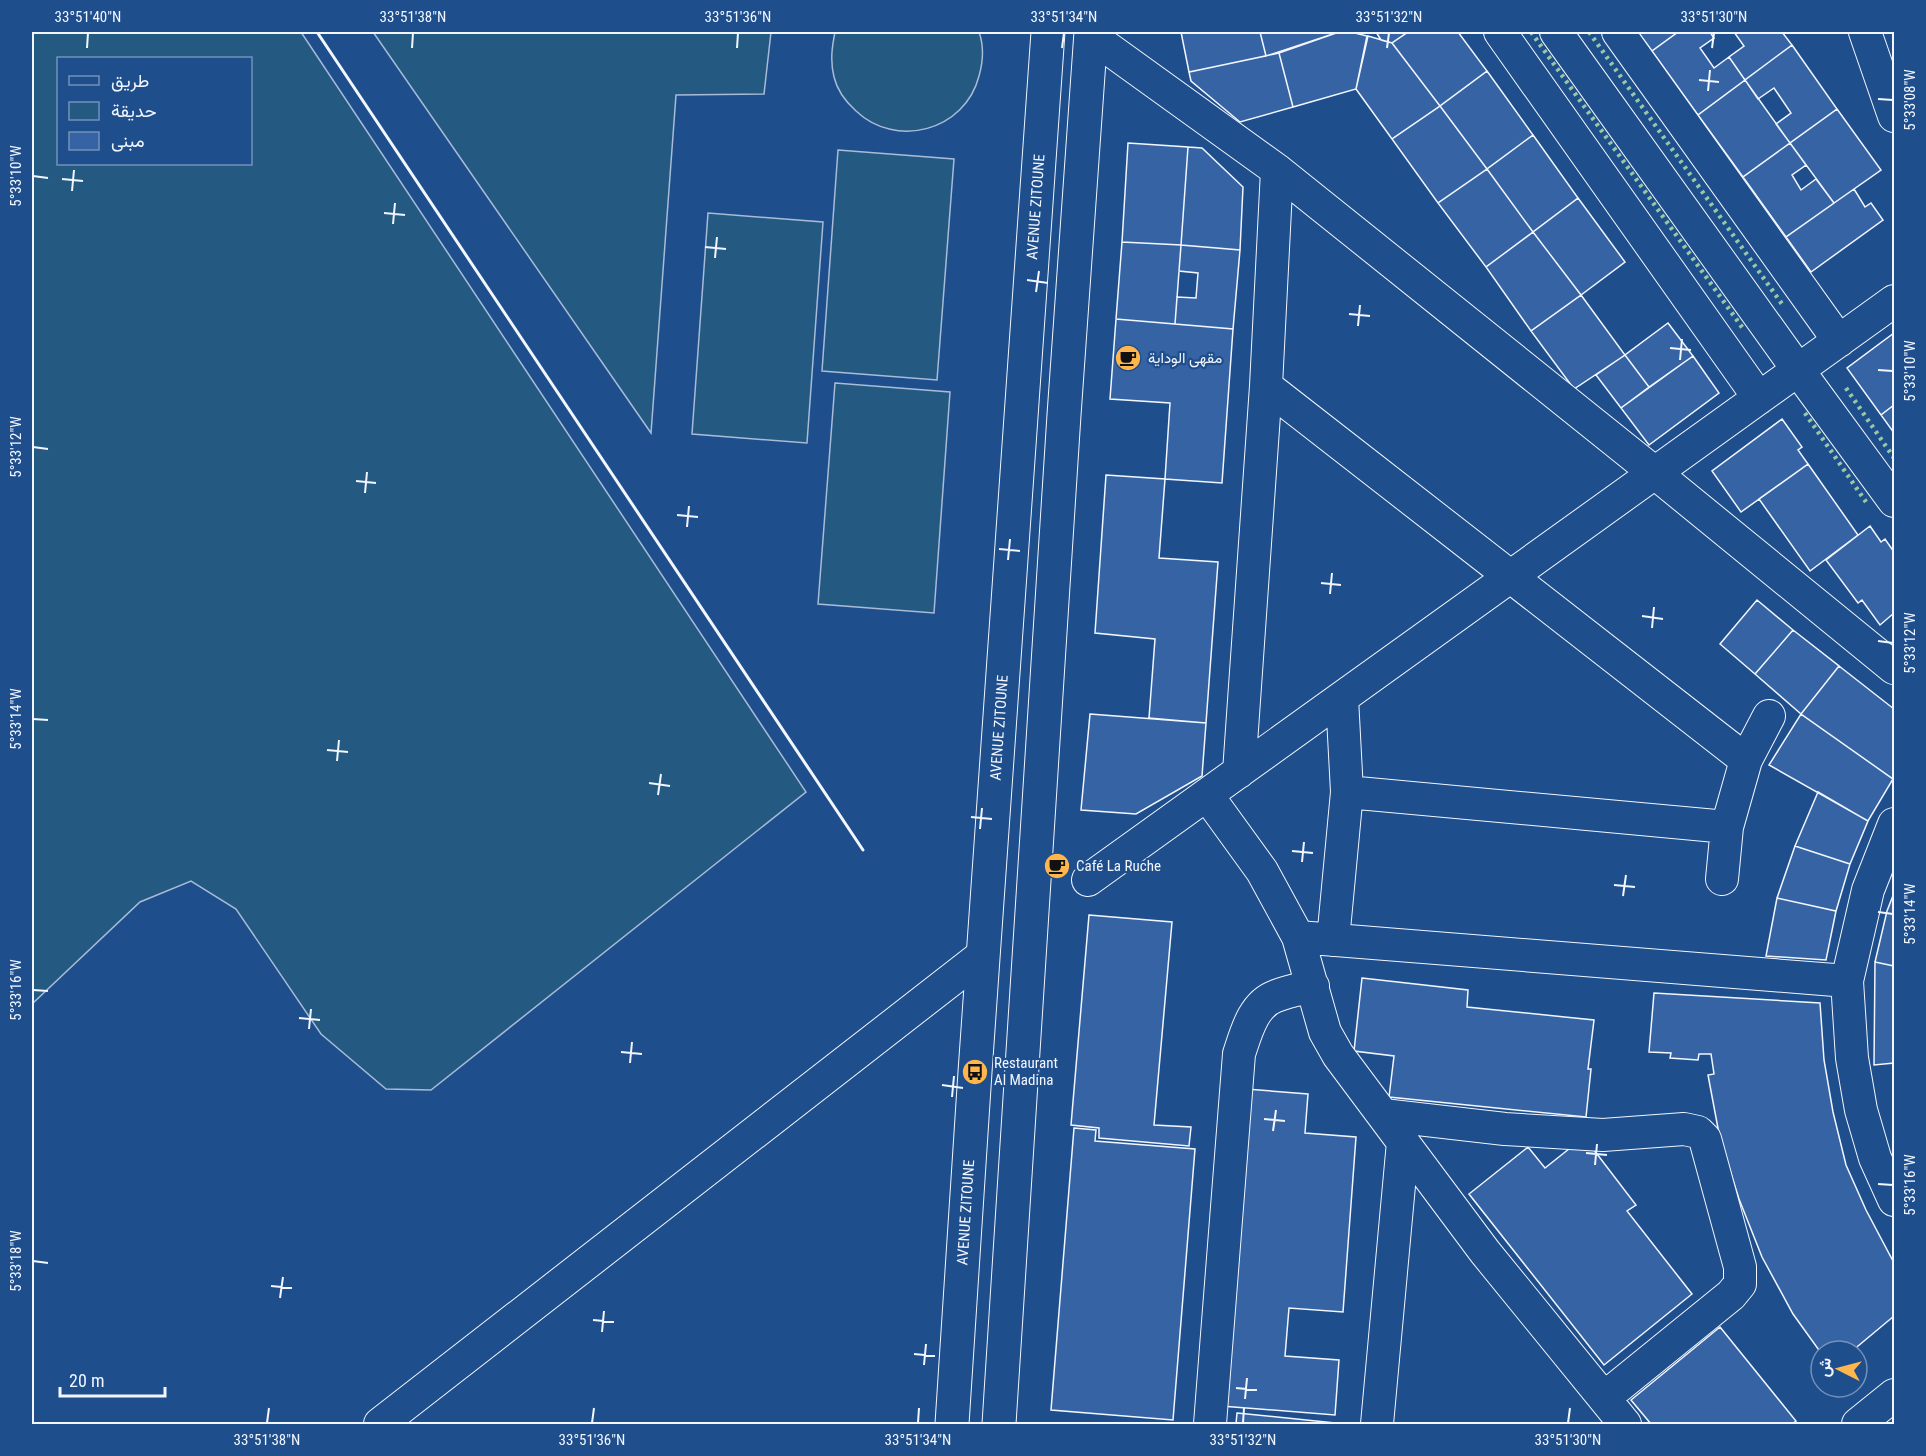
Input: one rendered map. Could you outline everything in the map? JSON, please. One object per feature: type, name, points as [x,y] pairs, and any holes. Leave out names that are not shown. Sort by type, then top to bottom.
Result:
[{"type":"main road","name":"AVENUE ZITOUNE","points":[[952,1425],[1048,32]]},
{"type":"main road","points":[[999,1425],[1063,427],[1091,34]]},
{"type":"street","points":[[1500,32],[1759,398]]},
{"type":"street","points":[[1556,32],[1894,501]]},
{"type":"street","points":[[1618,32],[1839,340]]},
{"type":"street","points":[[1865,32],[1894,116]]},
{"type":"street","points":[[1091,34],[1277,170],[1655,472],[1894,668]]},
{"type":"street","points":[[1239,772],[1266,386],[1277,170]]},
{"type":"street","points":[[1088,880],[1894,301]]},
{"type":"street","points":[[1266,386],[1746,760]]},
{"type":"street","points":[[1333,940],[1347,792],[1342,698]]},
{"type":"street","points":[[1722,879],[1727,827],[1746,760],[1769,717]]},
{"type":"street","points":[[1347,792],[1727,827]]},
{"type":"street","points":[[1208,795],[1262,871],[1298,937],[1325,1032],[1338,1055],[1485,1252],[1625,1425]]},
{"type":"street","points":[[1894,824],[1868,890],[1847,981],[1852,1058],[1861,1110],[1875,1158],[1894,1200]]},
{"type":"street","points":[[1298,937],[1847,981]]},
{"type":"street","points":[[380,1425],[983,955]]},
{"type":"street","points":[[1210,1425],[1239,1054],[1248,1026],[1260,1006],[1274,996],[1313,987]]},
{"type":"street","points":[[1383,1115],[1505,1129],[1603,1135],[1684,1130],[1698,1132],[1705,1139],[1740,1267],[1740,1284],[1731,1295],[1604,1398]]},
{"type":"street","points":[[1377,1425],[1403,1142]]},
{"type":"street","points":[[1858,1425],[1894,1395]]},
{"type":"green space","points":[[32,32],[301,32],[806,792],[431,1090],[386,1089],[321,1034],[236,909],[191,881],[140,902],[32,1004]]},
{"type":"green space","points":[[373,32],[771,32],[764,94],[676,95],[651,433]]},
{"type":"green space","points":[[835,32],[979,32],[982,54],[979,76],[971,95],[960,110],[944,121],[927,128],[909,131],[890,129],[872,123],[845,100],[835,82],[832,65]]},
{"type":"green space","points":[[838,150],[954,159],[937,380],[822,371]]},
{"type":"green space","points":[[708,213],[823,222],[807,443],[692,434]]},
{"type":"green space","points":[[835,383],[950,392],[934,613],[818,604]]},
{"type":"building","points":[[1181,32],[1260,32],[1266,56],[1189,72]]},
{"type":"building","points":[[1260,32],[1339,32],[1266,56]]},
{"type":"building","points":[[1339,32],[1367,36],[1356,89],[1293,107],[1279,53]]},
{"type":"building","points":[[1376,32],[1408,32],[1392,43],[1381,40]]},
{"type":"building","points":[[1408,32],[1458,32],[1487,71],[1440,106],[1392,43]]},
{"type":"building","points":[[1638,32],[1678,32],[1652,51]]},
{"type":"building","points":[[1678,32],[1710,32],[1714,38],[1700,48],[1714,68],[1729,57],[1745,80],[1698,115],[1652,51]]},
{"type":"building","points":[[1734,32],[1782,32],[1792,45],[1745,80],[1729,57],[1744,46]]},
{"type":"building","points":[[1368,36],[1392,43],[1440,106],[1392,139],[1356,89]]},
{"type":"building","points":[[1792,45],[1837,109],[1790,143],[1776,124],[1791,113],[1774,88],[1758,99],[1745,80]]},
{"type":"building","points":[[1279,53],[1293,107],[1240,122],[1191,81],[1189,72]]},
{"type":"building","points":[[1487,71],[1533,135],[1487,169],[1440,106]]},
{"type":"building","points":[[1745,80],[1790,143],[1743,177],[1698,115]]},
{"type":"building","points":[[1440,106],[1487,169],[1438,203],[1392,139]]},
{"type":"building","points":[[1837,109],[1881,170],[1834,203],[1790,143]]},
{"type":"building","points":[[1533,135],[1578,198],[1533,232],[1487,169]]},
{"type":"building","points":[[1128,143],[1188,147],[1181,245],[1122,242]]},
{"type":"building","points":[[1790,143],[1806,165],[1792,175],[1801,190],[1816,179],[1834,203],[1786,237],[1743,177]]},
{"type":"building","points":[[1188,147],[1202,148],[1243,187],[1240,250],[1181,245]]},
{"type":"building","points":[[1487,169],[1533,232],[1486,267],[1438,203]]},
{"type":"building","points":[[1854,189],[1865,207],[1871,203],[1883,220],[1811,272],[1786,237]]},
{"type":"building","points":[[1578,198],[1625,262],[1581,295],[1533,232]]},
{"type":"building","points":[[1533,232],[1581,295],[1531,331],[1486,267]]},
{"type":"building","points":[[1122,242],[1181,245],[1175,324],[1116,319]]},
{"type":"building","points":[[1181,245],[1240,250],[1233,329],[1175,324],[1177,297],[1196,298],[1198,273],[1179,271]]},
{"type":"building","points":[[1581,295],[1625,355],[1574,389],[1531,331]]},
{"type":"building","points":[[1116,319],[1233,329],[1222,483],[1165,479],[1170,403],[1110,399]]},
{"type":"building","points":[[1668,323],[1693,356],[1649,387],[1625,355]]},
{"type":"building","points":[[1894,333],[1894,405],[1881,415],[1847,368]]},
{"type":"building","points":[[1625,355],[1649,387],[1621,408],[1596,375]]},
{"type":"building","points":[[1693,356],[1719,393],[1649,445],[1621,408]]},
{"type":"building","points":[[1894,405],[1894,433],[1881,415]]},
{"type":"building","points":[[1782,419],[1802,447],[1798,450],[1808,464],[1741,512],[1712,471]]},
{"type":"building","points":[[1808,464],[1858,535],[1810,571],[1759,499]]},
{"type":"building","points":[[1106,475],[1165,479],[1159,558],[1218,562],[1206,723],[1149,718],[1155,639],[1095,633]]},
{"type":"building","points":[[1870,526],[1881,542],[1885,539],[1894,552],[1894,613],[1880,625],[1862,600],[1858,603],[1826,560]]},
{"type":"building","points":[[1757,600],[1793,630],[1755,674],[1720,644]]},
{"type":"building","points":[[1793,630],[1839,666],[1801,714],[1755,674]]},
{"type":"building","points":[[1839,666],[1894,709],[1893,779],[1801,714]]},
{"type":"building","points":[[1090,714],[1206,723],[1202,776],[1136,814],[1081,810]]},
{"type":"building","points":[[1801,714],[1893,779],[1868,821],[1769,765]]},
{"type":"building","points":[[1818,792],[1868,821],[1850,864],[1795,846]]},
{"type":"building","points":[[1795,846],[1850,864],[1836,911],[1777,898]]},
{"type":"building","points":[[1894,893],[1894,966],[1875,962],[1887,911]]},
{"type":"building","points":[[1777,898],[1836,911],[1826,960],[1766,956]]},
{"type":"building","points":[[1089,915],[1172,922],[1154,1125],[1191,1127],[1189,1146],[1099,1138],[1099,1128],[1071,1125]]},
{"type":"building","points":[[1875,962],[1894,966],[1894,1063],[1874,1065]]},
{"type":"building","points":[[1362,978],[1468,990],[1467,1007],[1594,1020],[1588,1069],[1591,1069],[1586,1117],[1389,1097],[1394,1056],[1354,1051]]},
{"type":"building","points":[[1654,993],[1820,1003],[1824,1060],[1833,1112],[1846,1165],[1866,1210],[1894,1263],[1894,1316],[1866,1339],[1811,1339],[1793,1314],[1762,1257],[1739,1199],[1720,1139],[1708,1075],[1714,1074],[1711,1054],[1699,1054],[1698,1060],[1670,1058],[1671,1053],[1649,1052]]},
{"type":"building","points":[[1246,1089],[1308,1094],[1305,1133],[1356,1137],[1343,1312],[1289,1308],[1285,1356],[1339,1360],[1335,1415],[1221,1406]]},
{"type":"building","points":[[1074,1128],[1096,1130],[1095,1141],[1195,1149],[1173,1420],[1051,1410]]},
{"type":"building","points":[[1584,1137],[1636,1205],[1627,1211],[1692,1294],[1604,1365],[1469,1194],[1528,1147],[1545,1168]]},
{"type":"building","points":[[1720,1327],[1796,1421],[1792,1424],[1651,1424],[1631,1400]]},
{"type":"building","points":[[1237,1413],[1345,1424],[1236,1424]]},
{"type":"hedge","points":[[1531,32],[1744,330]]},
{"type":"hedge","points":[[1589,32],[1782,304]]},
{"type":"hedge","points":[[1846,388],[1894,458]]},
{"type":"hedge","points":[[1805,413],[1866,502]]},
{"type":"wall","points":[[317,32],[863,850]]},
{"type":"place","name":"مقهى الوداية","points":[[1128,358]]},
{"type":"place","name":"Café La Ruche","points":[[1057,866]]},
{"type":"place","name":"Restaurant Al Madina","points":[[975,1072]]}]
